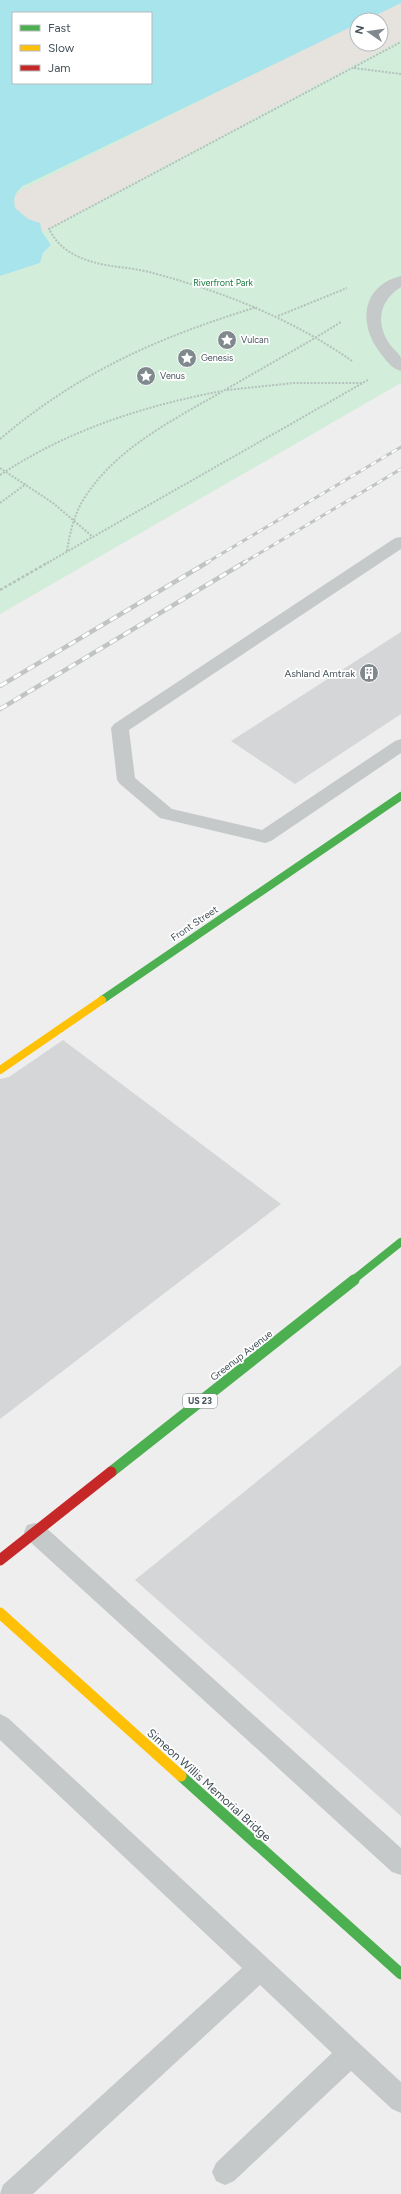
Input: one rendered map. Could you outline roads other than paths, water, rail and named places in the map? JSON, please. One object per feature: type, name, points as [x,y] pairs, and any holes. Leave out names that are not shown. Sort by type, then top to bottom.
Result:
[{"type":"main road","name":"Front Street","points":[[0,1070],[401,796]]},
{"type":"main road","name":"Greenup Avenue","points":[[0,1560],[401,1242]]},
{"type":"main road","name":"Simeon Willis Memorial Bridge","points":[[0,1613],[401,1974]]},
{"type":"lane","points":[[401,280],[383,293],[373,311],[373,326],[380,343],[391,357],[401,366]]},
{"type":"lane","points":[[401,542],[120,728],[126,780],[166,814],[265,837],[401,745]]},
{"type":"lane","points":[[35,1532],[398,1858]]},
{"type":"lane","points":[[0,1725],[352,2052],[401,2100]]},
{"type":"lane","points":[[13,2194],[261,1967]]},
{"type":"lane","points":[[224,2172],[352,2052]]},
{"type":"water","points":[[0,0],[401,0],[401,3],[382,12],[349,12],[349,28],[23,186],[15,196],[15,208],[28,219],[40,223],[42,232],[51,245],[43,253],[40,263],[0,276]]},
{"type":"railway","points":[[206,563],[401,447]]},
{"type":"railway","points":[[243,563],[401,469]]},
{"type":"railway","points":[[0,686],[208,562]]},
{"type":"railway","points":[[0,709],[245,562]]},
{"type":"place","name":"Vulcan","points":[[227,340]]},
{"type":"place","name":"Genesis","points":[[187,358]]},
{"type":"place","name":"Venus","points":[[146,376]]},
{"type":"place","name":"Ashland Amtrak","points":[[369,673]]},
{"type":"park label","name":"Riverfront Park","points":[[223,283]]}]
